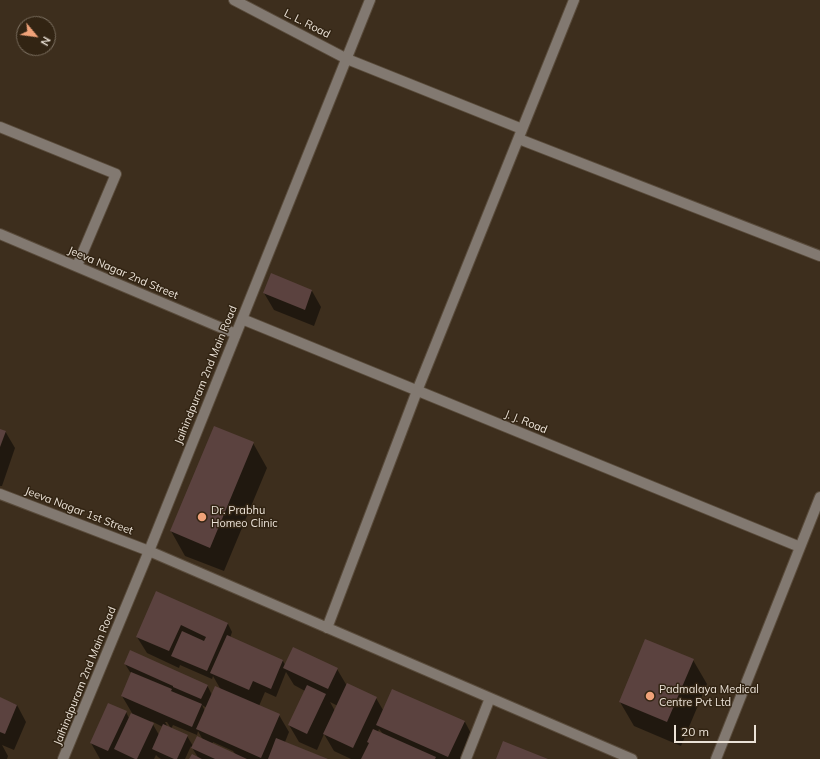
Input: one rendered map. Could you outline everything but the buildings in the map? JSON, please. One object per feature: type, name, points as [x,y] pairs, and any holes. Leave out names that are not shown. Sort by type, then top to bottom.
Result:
[{"type":"street","name":"L. L. Road","points":[[234,0],[347,58],[520,134],[820,256]]},
{"type":"street","name":"Jaihindpuram 2nd Main Road","points":[[64,759],[370,0]]},
{"type":"street","points":[[327,628],[418,391],[574,0]]},
{"type":"street","points":[[0,127],[116,174],[77,266]]},
{"type":"street","name":"Jeeva Nagar 2nd Street","points":[[0,234],[236,334]]},
{"type":"street","name":"J. J. Road","points":[[242,319],[800,547]]},
{"type":"street","name":"Jeeva Nagar 1st Street","points":[[0,494],[149,551],[632,759]]},
{"type":"street","points":[[716,759],[820,497]]},
{"type":"street","points":[[466,759],[490,698]]},
{"type":"place","name":"Dr. Prabhu Homeo Clinic","points":[[202,517]]},
{"type":"place","name":"Padmalaya Medical Centre Pvt Ltd","points":[[650,696]]}]
